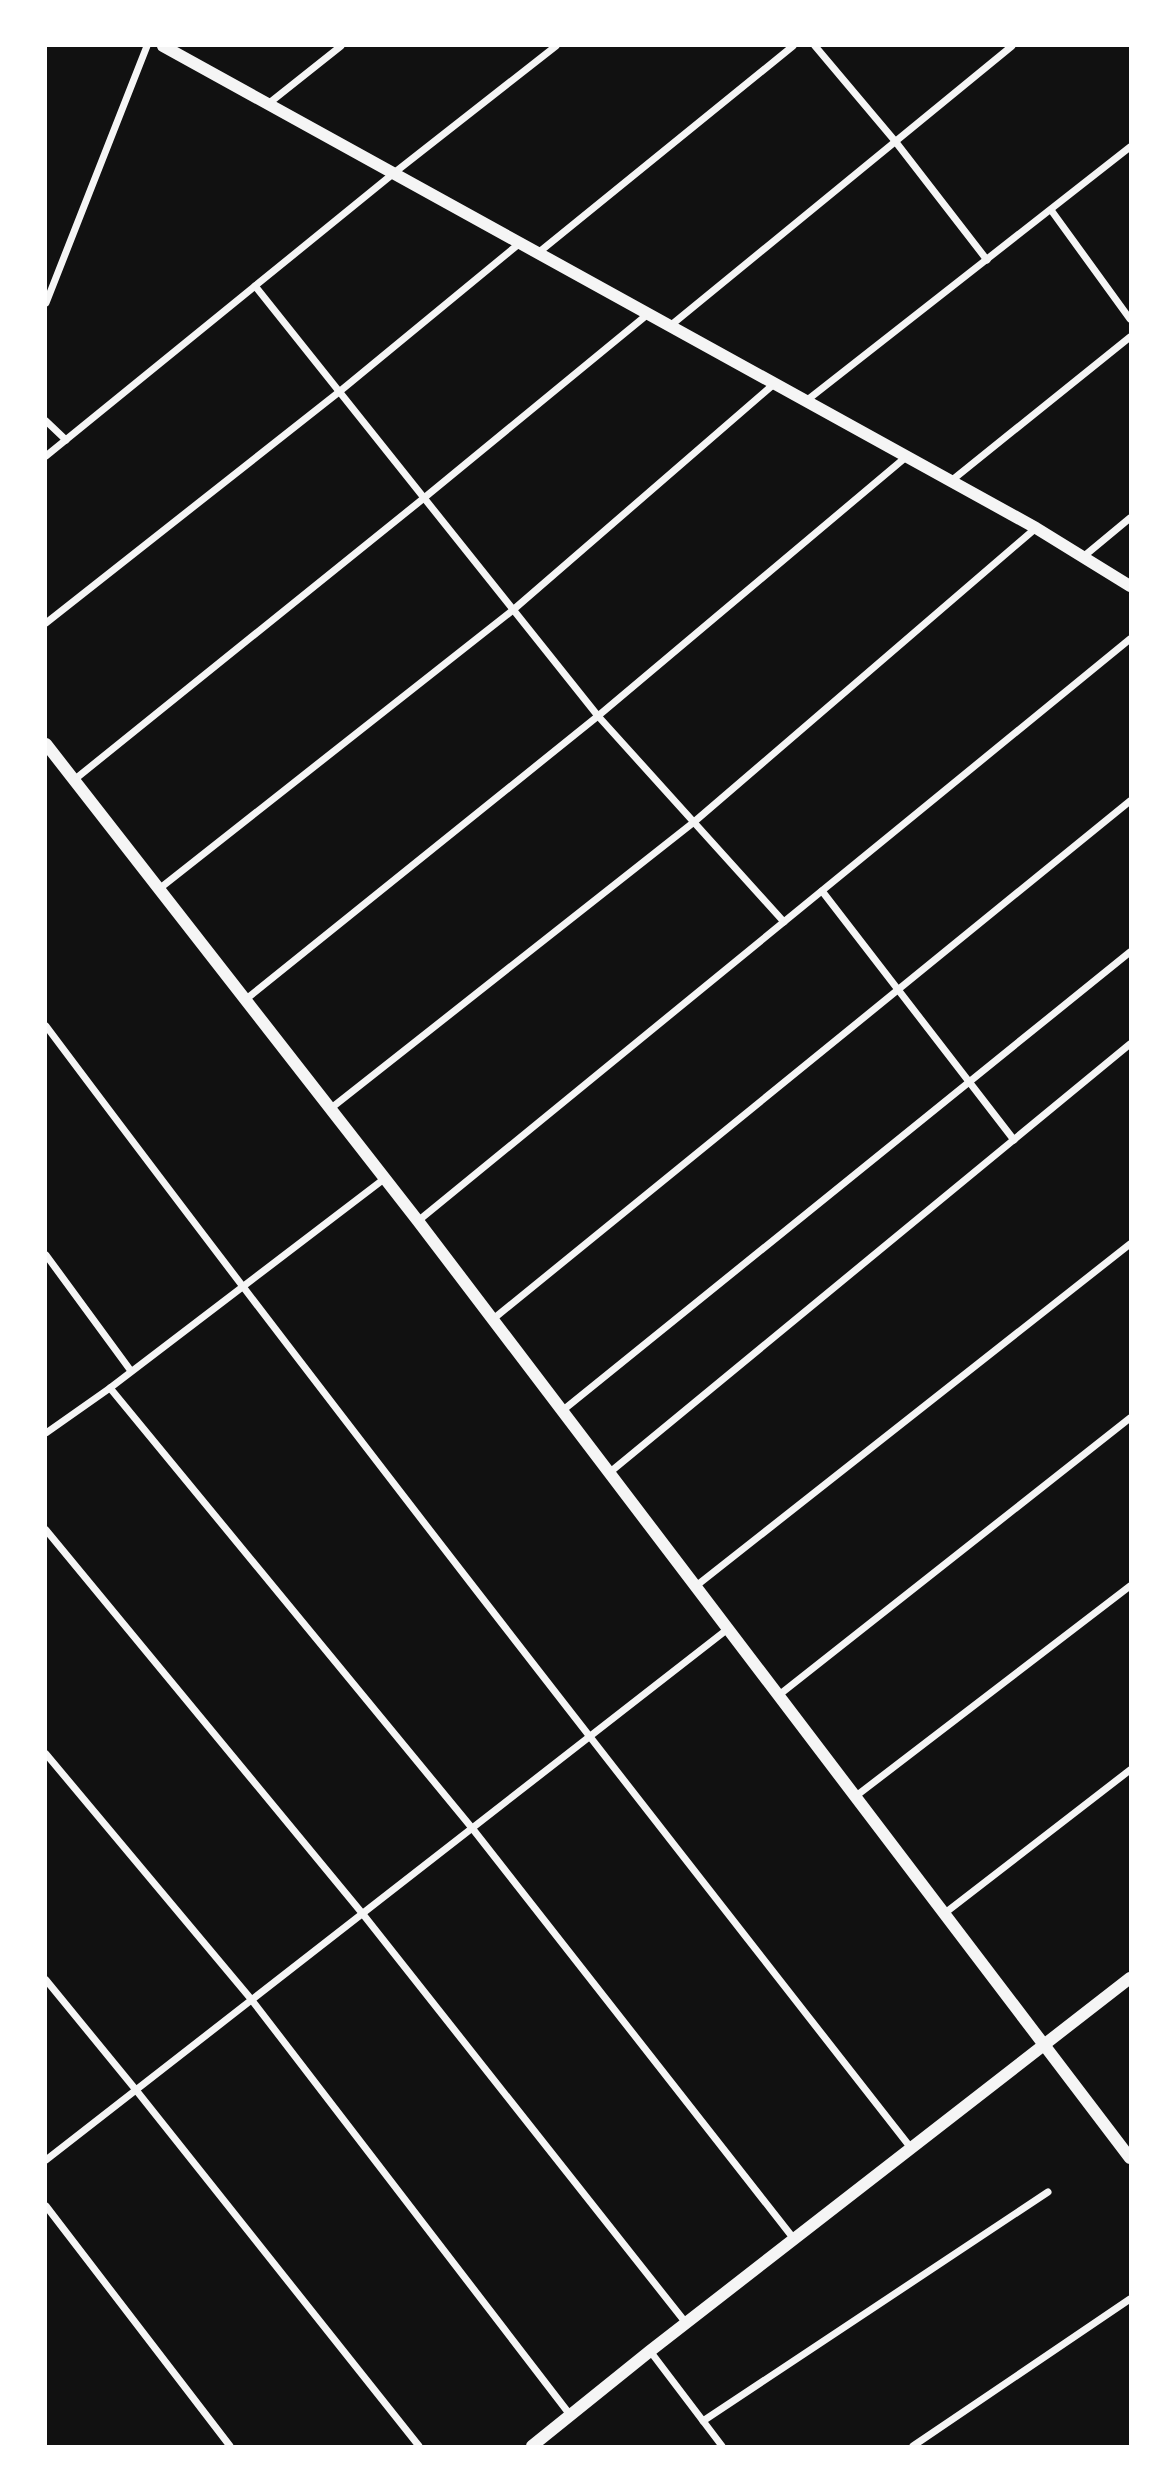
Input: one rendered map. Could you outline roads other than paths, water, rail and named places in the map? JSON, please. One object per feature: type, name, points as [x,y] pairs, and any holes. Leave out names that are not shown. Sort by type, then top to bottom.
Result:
[{"type":"street","points":[[46,303],[147,46]]},
{"type":"street","points":[[163,46],[1036,528],[1130,586]]},
{"type":"street","points":[[268,104],[341,46]]},
{"type":"street","points":[[46,456],[394,173],[556,46]]},
{"type":"street","points":[[538,253],[793,46]]},
{"type":"street","points":[[815,46],[895,141],[987,260]]},
{"type":"street","points":[[670,326],[1012,46]]},
{"type":"street","points":[[806,401],[1130,147]]},
{"type":"street","points":[[1051,210],[1130,319]]},
{"type":"street","points":[[46,623],[340,392],[520,243]]},
{"type":"street","points":[[255,286],[598,716],[784,922]]},
{"type":"street","points":[[74,780],[648,314]]},
{"type":"street","points":[[950,481],[1130,337]]},
{"type":"street","points":[[159,889],[513,610],[774,384]]},
{"type":"street","points":[[46,421],[66,440]]},
{"type":"street","points":[[245,1000],[598,716],[906,457]]},
{"type":"street","points":[[1083,557],[1130,518]]},
{"type":"street","points":[[330,1109],[694,822],[1036,528]]},
{"type":"street","points":[[418,1221],[1130,639]]},
{"type":"street","points":[[46,744],[418,1221],[1130,2158]]},
{"type":"street","points":[[492,1321],[1130,801]]},
{"type":"street","points":[[822,891],[1014,1140]]},
{"type":"street","points":[[561,1411],[1130,952]]},
{"type":"street","points":[[46,1026],[242,1288],[589,1737],[911,2147]]},
{"type":"street","points":[[609,1473],[1130,1044]]},
{"type":"street","points":[[46,1433],[110,1388],[384,1179]]},
{"type":"street","points":[[696,1586],[1130,1244]]},
{"type":"street","points":[[46,1255],[131,1371]]},
{"type":"street","points":[[110,1388],[472,1828],[794,2239]]},
{"type":"street","points":[[779,1695],[1130,1418]]},
{"type":"street","points":[[46,1530],[362,1913],[686,2323]]},
{"type":"street","points":[[856,1796],[1130,1586]]},
{"type":"street","points":[[46,2160],[729,1628]]},
{"type":"street","points":[[46,1755],[251,1999],[571,2416]]},
{"type":"street","points":[[945,1913],[1130,1770]]},
{"type":"street","points":[[532,2446],[1130,1978]]},
{"type":"street","points":[[46,1980],[419,2446]]},
{"type":"street","points":[[703,2421],[1048,2192]]},
{"type":"street","points":[[46,2206],[230,2446]]},
{"type":"street","points":[[913,2446],[1130,2299]]},
{"type":"street","points":[[650,2351],[722,2446]]}]
